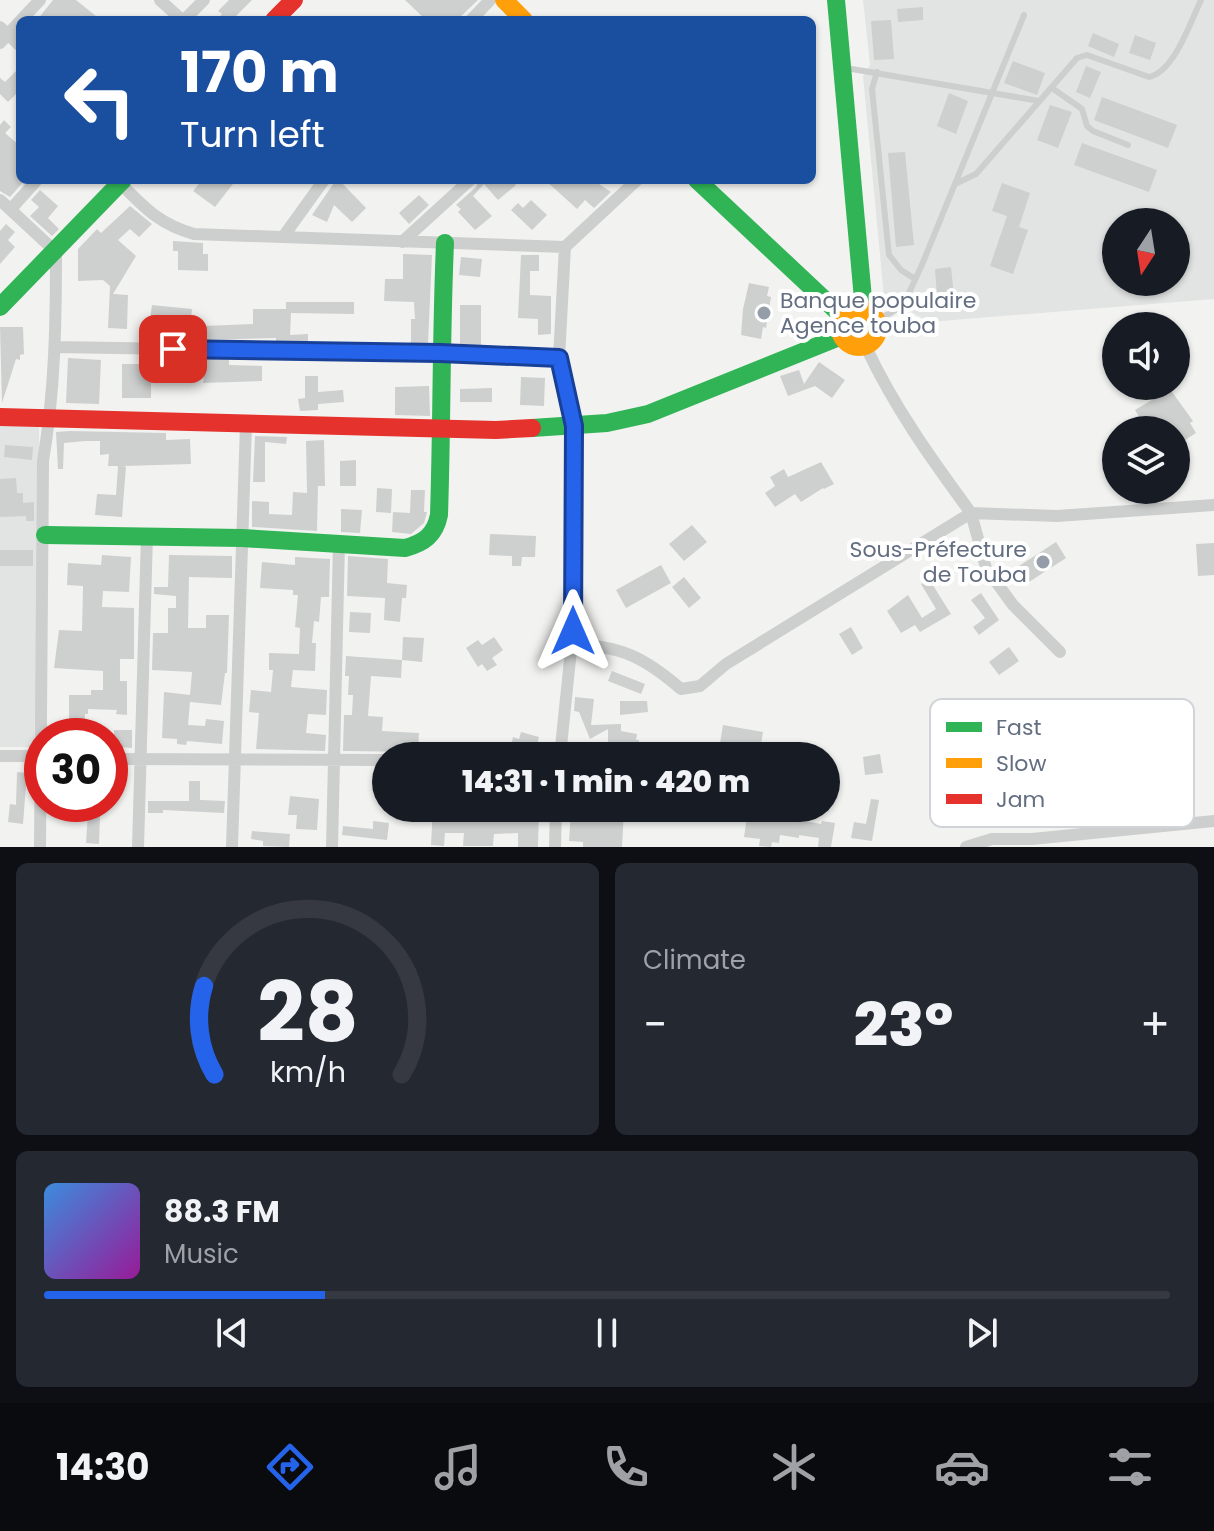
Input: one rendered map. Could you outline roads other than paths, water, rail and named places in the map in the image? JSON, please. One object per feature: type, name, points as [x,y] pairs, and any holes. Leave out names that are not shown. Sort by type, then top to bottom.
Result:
[{"type":"main road","points":[[278,16],[294,0]]},
{"type":"main road","points":[[504,0],[520,16]]},
{"type":"main road","points":[[836,0],[870,314],[878,331],[876,338],[866,347],[852,346],[842,336],[840,324],[843,317],[852,310],[870,314]]},
{"type":"main road","points":[[0,307],[119,184]]},
{"type":"main road","points":[[701,184],[843,317]]},
{"type":"main road","points":[[45,535],[242,538],[405,548],[420,544],[431,536],[439,515],[442,428],[440,353],[445,243]]},
{"type":"main road","points":[[0,417],[496,430],[607,423],[648,414],[842,336]]},
{"type":"street","points":[[26,16],[40,0]]},
{"type":"street","points":[[160,0],[178,16]]},
{"type":"street","points":[[187,16],[204,0]]},
{"type":"street","points":[[475,16],[490,0]]},
{"type":"street","points":[[11,209],[33,184]]},
{"type":"street","points":[[123,184],[152,215],[172,227],[194,234],[565,247]]},
{"type":"street","points":[[283,237],[321,184]]},
{"type":"street","points":[[402,242],[466,184]]},
{"type":"street","points":[[562,742],[572,644],[574,426],[559,358],[565,247],[633,184]]},
{"type":"street","points":[[0,200],[56,252],[51,418],[43,461],[43,718]]},
{"type":"street","points":[[55,347],[440,353],[559,358]]},
{"type":"street","points":[[866,347],[894,403],[971,513],[986,568],[1013,605],[1060,652]]},
{"type":"street","points":[[232,847],[246,425]]},
{"type":"street","points":[[572,644],[601,645],[627,651],[657,667],[681,689],[700,686],[726,664],[971,513],[1057,516],[1214,505]]},
{"type":"street","points":[[138,847],[147,535]]},
{"type":"street","points":[[332,847],[339,543]]},
{"type":"street","points":[[0,756],[24,756]]},
{"type":"street","points":[[128,760],[372,760]]},
{"type":"street","points":[[1194,823],[1214,821]]},
{"type":"street","points":[[40,847],[41,822]]},
{"type":"street","points":[[555,847],[556,822]]},
{"type":"street","points":[[966,847],[992,839],[1032,839],[1153,827]]},
{"type":"lane","points":[[955,184],[976,174],[1077,58],[1087,55],[1149,77],[1158,75],[1168,66],[1201,0]]},
{"type":"lane","points":[[870,314],[889,316],[902,307],[1024,15]]},
{"type":"lane","points":[[843,68],[1039,101]]},
{"type":"lane","points":[[877,72],[872,89],[889,255],[901,270],[915,279]]},
{"type":"lane","points":[[1052,88],[1082,109],[1087,126],[1093,131],[1128,145]]},
{"type":"place","name":"Banque populaire Agence touba","points":[[764,313]]},
{"type":"place","name":"Sous-Préfecture de Touba","points":[[1043,562]]}]
